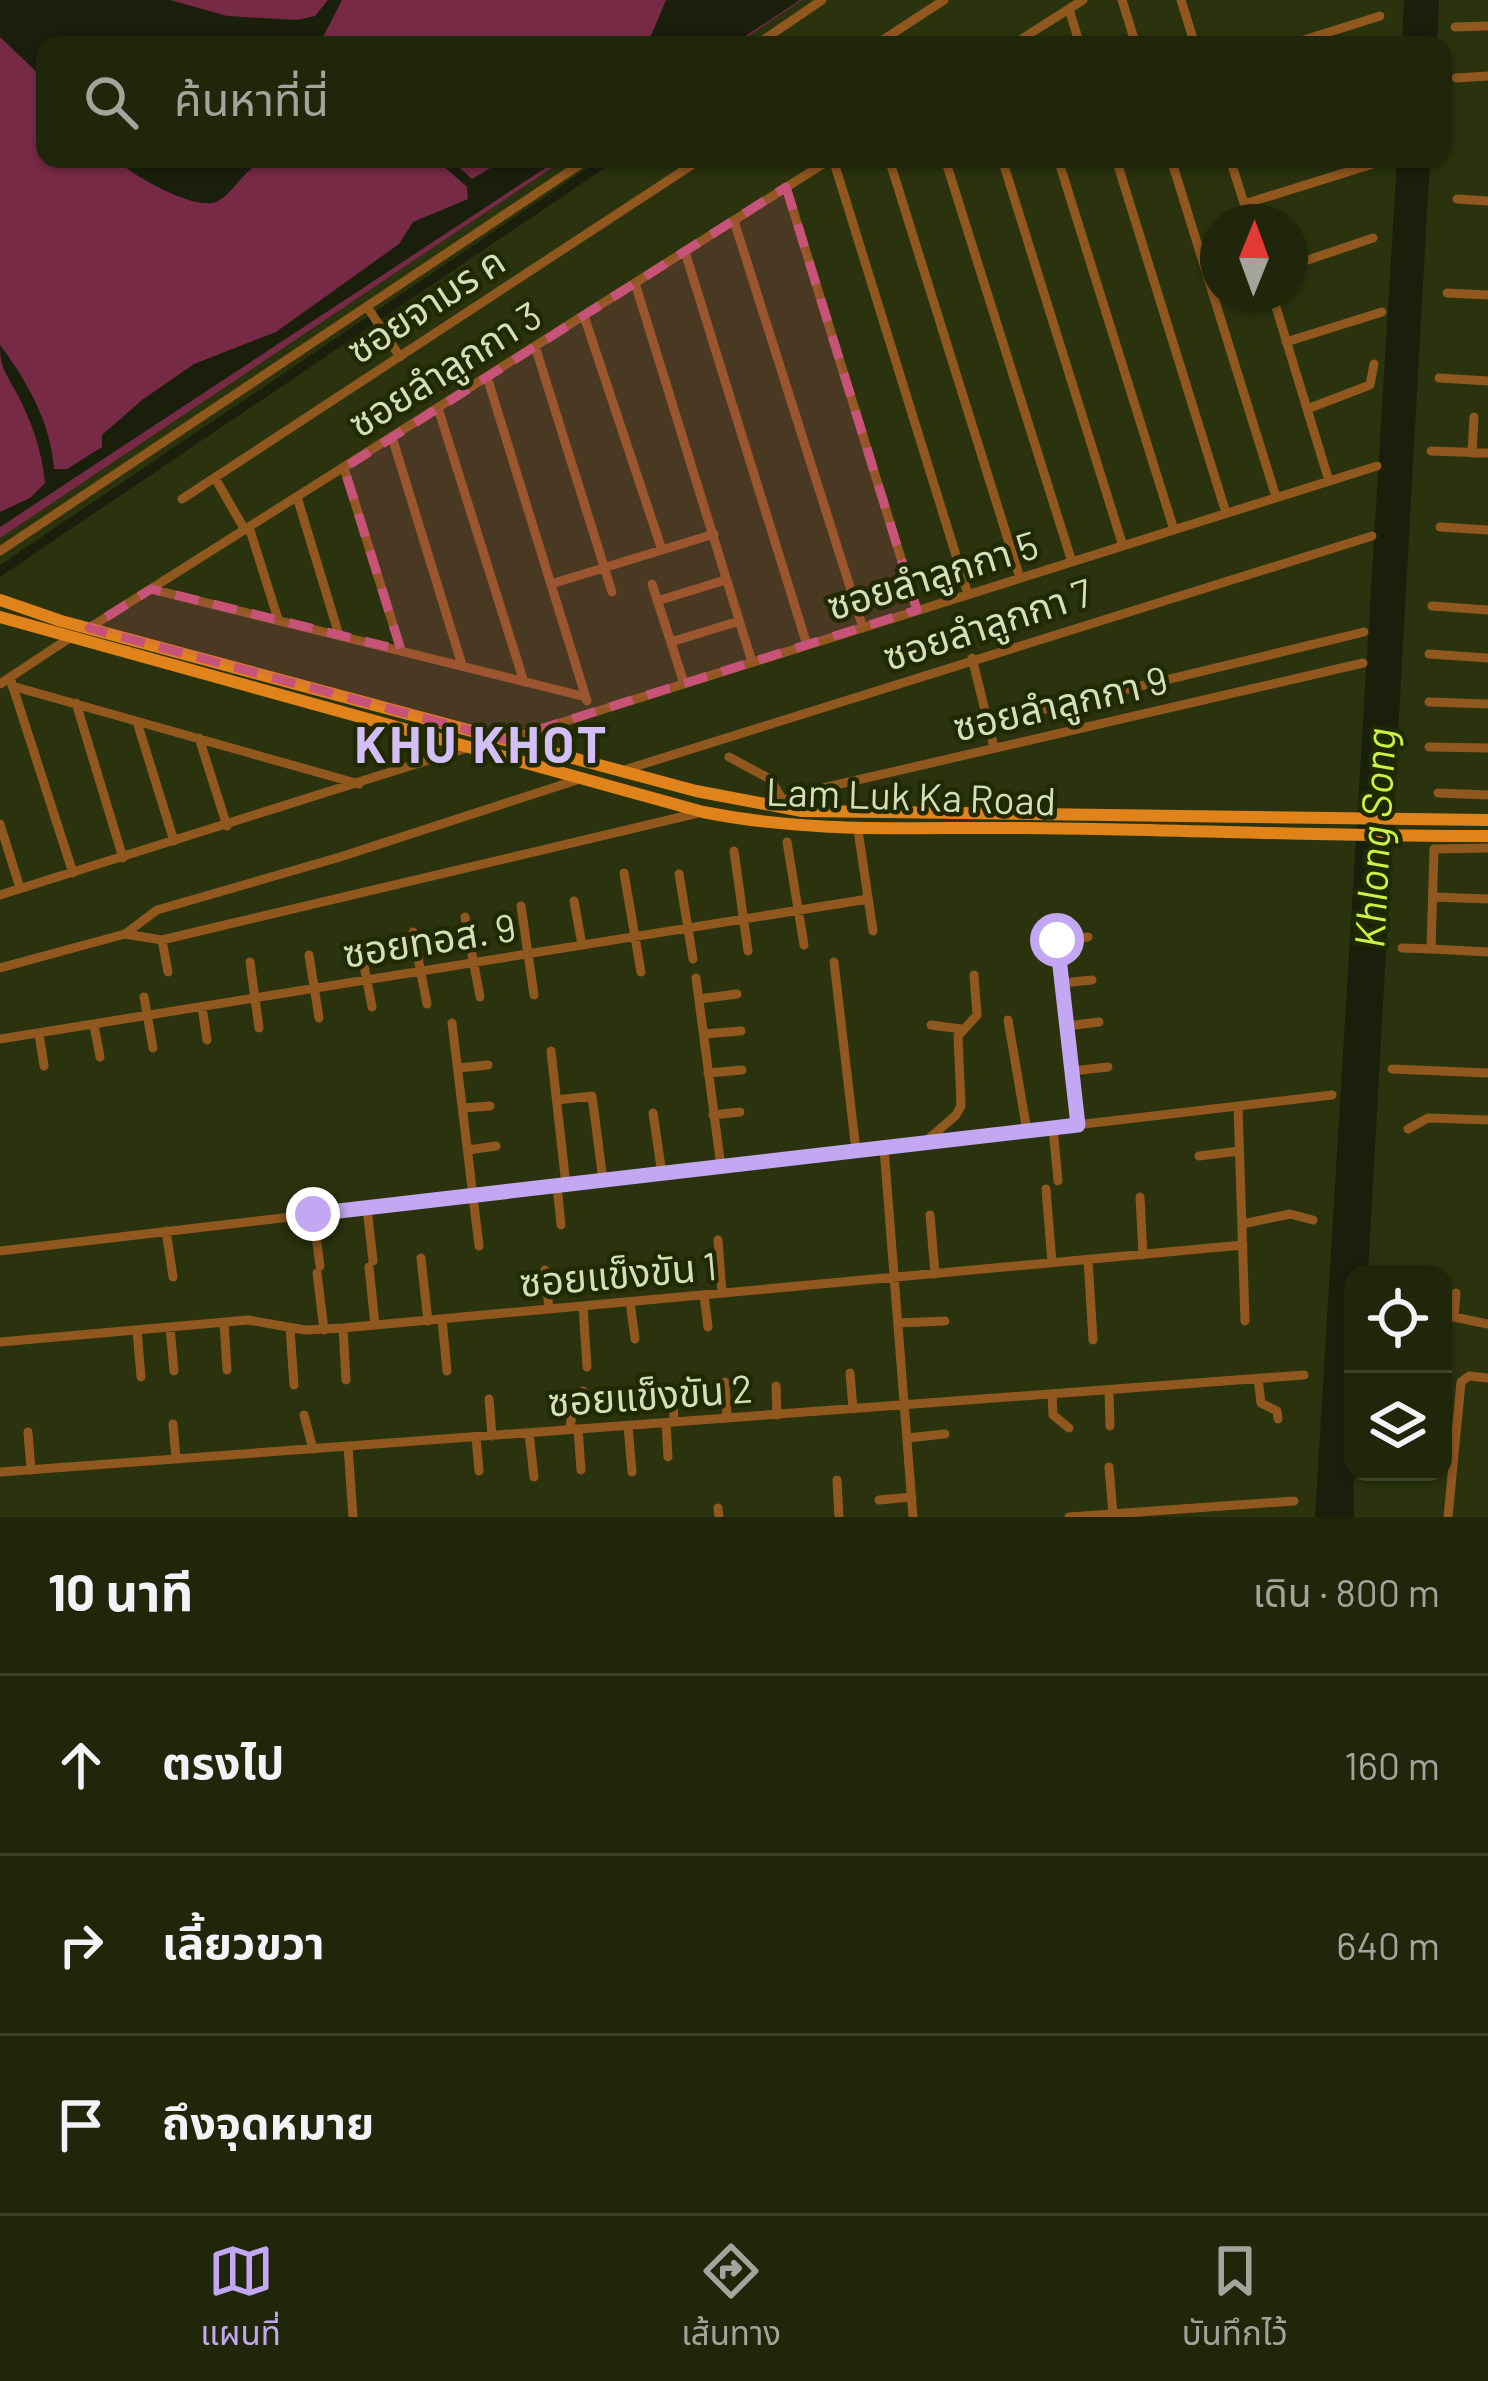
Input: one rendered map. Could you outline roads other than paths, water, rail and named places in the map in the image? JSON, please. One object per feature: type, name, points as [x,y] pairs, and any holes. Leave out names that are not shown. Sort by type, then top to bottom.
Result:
[{"type":"main road","name":"Lam Luk Ka Road","points":[[0,600],[621,771],[802,811],[1488,820]]},
{"type":"main road","name":"Lam Luk Ka Road","points":[[0,616],[703,812],[787,827],[1488,836]]},
{"type":"main road","points":[[924,813],[925,829]]},
{"type":"street","points":[[769,36],[822,0]]},
{"type":"street","points":[[889,36],[944,0]]},
{"type":"street","points":[[1028,36],[1083,0]]},
{"type":"street","points":[[1122,0],[1133,36]]},
{"type":"street","points":[[1192,36],[1182,2],[1195,0]]},
{"type":"street","points":[[1069,9],[1077,36]]},
{"type":"street","points":[[1317,36],[1380,16]]},
{"type":"street","points":[[1455,27],[1488,26]]},
{"type":"street","points":[[1456,78],[1488,76]]},
{"type":"street","points":[[0,551],[373,315],[576,168]]},
{"type":"street","name":"ซอยจามร ค","points":[[182,500],[687,168]]},
{"type":"street","name":"ซอยลำลูกกา 3","points":[[89,628],[818,168]]},
{"type":"street","points":[[835,168],[968,594]]},
{"type":"street","points":[[893,168],[1020,578]]},
{"type":"street","points":[[948,168],[1072,562]]},
{"type":"street","points":[[1005,168],[1123,545]]},
{"type":"street","points":[[1061,168],[1174,530]]},
{"type":"street","points":[[1119,168],[1226,513]]},
{"type":"street","points":[[1174,168],[1276,497]]},
{"type":"street","points":[[1233,168],[1244,204],[1360,168]]},
{"type":"street","points":[[786,188],[917,610]]},
{"type":"street","points":[[1457,199],[1488,201]]},
{"type":"street","points":[[734,221],[863,628]]},
{"type":"street","points":[[1308,260],[1373,238]]},
{"type":"street","points":[[685,252],[808,645]]},
{"type":"street","points":[[635,283],[752,662]]},
{"type":"street","points":[[1447,293],[1488,295]]},
{"type":"street","points":[[1277,312],[1329,481]]},
{"type":"street","points":[[1286,342],[1382,312]]},
{"type":"street","points":[[373,315],[400,357]]},
{"type":"street","points":[[584,316],[662,550]]},
{"type":"street","points":[[535,346],[612,592]]},
{"type":"street","points":[[1307,409],[1370,385],[1374,364]]},
{"type":"street","points":[[487,377],[590,712]]},
{"type":"street","points":[[1438,378],[1488,381]]},
{"type":"street","points":[[437,408],[524,682]]},
{"type":"street","points":[[1472,453],[1474,417]]},
{"type":"street","points":[[392,437],[462,665]]},
{"type":"street","points":[[1432,451],[1488,453]]},
{"type":"street","name":"ซอยลำลูกกา 5","points":[[505,740],[1377,466]]},
{"type":"street","points":[[344,468],[401,650]]},
{"type":"street","points":[[215,478],[247,528],[278,619]]},
{"type":"street","points":[[297,497],[339,635]]},
{"type":"street","points":[[1440,527],[1488,530]]},
{"type":"street","points":[[550,584],[715,534]]},
{"type":"street","name":"ซอยลำลูกกา 7","points":[[621,771],[1372,536]]},
{"type":"street","points":[[658,601],[722,581]]},
{"type":"street","points":[[652,584],[684,682]]},
{"type":"street","points":[[151,589],[586,697]]},
{"type":"street","points":[[1432,606],[1488,610]]},
{"type":"street","points":[[671,643],[736,622]]},
{"type":"street","points":[[988,723],[1364,632]]},
{"type":"street","points":[[7,683],[71,637]]},
{"type":"street","points":[[1429,654],[1488,658]]},
{"type":"street","points":[[972,658],[994,747]]},
{"type":"street","name":"ซอยลำลูกกา 9","points":[[778,803],[994,747],[1363,663]]},
{"type":"street","points":[[7,683],[359,784]]},
{"type":"street","points":[[7,683],[73,873]]},
{"type":"street","points":[[1429,703],[1488,704]]},
{"type":"street","points":[[76,704],[123,858]]},
{"type":"street","points":[[137,722],[174,842]]},
{"type":"street","points":[[200,737],[226,826]]},
{"type":"street","points":[[0,895],[470,746]]},
{"type":"street","points":[[1429,746],[1488,748]]},
{"type":"street","points":[[729,757],[770,779],[778,803]]},
{"type":"street","points":[[0,968],[125,934],[157,910],[340,857],[585,777]]},
{"type":"street","points":[[1438,793],[1488,795]]},
{"type":"street","points":[[125,934],[162,940],[703,812]]},
{"type":"street","points":[[0,824],[20,888]]},
{"type":"street","points":[[858,830],[873,931]]},
{"type":"street","points":[[787,842],[804,946]]},
{"type":"street","points":[[1431,949],[1435,849],[1488,848]]},
{"type":"street","points":[[734,851],[748,951]]},
{"type":"street","points":[[624,873],[641,972]]},
{"type":"street","points":[[679,874],[694,959]]},
{"type":"street","points":[[1433,897],[1488,898]]},
{"type":"street","name":"ซอยทอส. 9","points":[[0,1039],[868,899]]},
{"type":"street","points":[[574,901],[582,945]]},
{"type":"street","points":[[521,906],[534,994]]},
{"type":"street","points":[[465,917],[480,997]]},
{"type":"street","points":[[1054,919],[1078,1125]]},
{"type":"street","points":[[413,932],[427,1004]]},
{"type":"street","points":[[1057,940],[1088,937]]},
{"type":"street","points":[[162,940],[167,972]]},
{"type":"street","points":[[360,945],[372,1006]]},
{"type":"street","points":[[1402,948],[1488,952]]},
{"type":"street","points":[[309,955],[319,1018]]},
{"type":"street","points":[[250,962],[260,1028]]},
{"type":"street","points":[[834,962],[856,1151]]},
{"type":"street","points":[[924,1143],[961,1106],[957,1046],[961,1029],[977,1015],[974,975]]},
{"type":"street","points":[[696,978],[721,1167]]},
{"type":"street","points":[[1062,983],[1092,980]]},
{"type":"street","points":[[699,999],[737,994]]},
{"type":"street","points":[[144,997],[153,1048]]},
{"type":"street","points":[[202,1007],[207,1040]]},
{"type":"street","points":[[1008,1020],[1028,1131]]},
{"type":"street","points":[[1067,1026],[1099,1022]]},
{"type":"street","points":[[452,1023],[479,1246]]},
{"type":"street","points":[[94,1025],[100,1057]]},
{"type":"street","points":[[931,1025],[961,1029]]},
{"type":"street","points":[[704,1034],[741,1030]]},
{"type":"street","points":[[39,1034],[44,1066]]},
{"type":"street","points":[[551,1051],[561,1225]]},
{"type":"street","points":[[458,1068],[488,1066]]},
{"type":"street","points":[[1072,1071],[1108,1067]]},
{"type":"street","points":[[708,1073],[742,1070]]},
{"type":"street","points":[[1392,1070],[1488,1073]]},
{"type":"street","points":[[0,1251],[1332,1095]]},
{"type":"street","points":[[557,1100],[592,1096],[603,1180]]},
{"type":"street","points":[[463,1108],[490,1106]]},
{"type":"street","points":[[1238,1106],[1245,1321]]},
{"type":"street","points":[[713,1115],[740,1112]]},
{"type":"street","points":[[653,1113],[662,1174]]},
{"type":"street","points":[[1408,1130],[1429,1118],[1488,1120]]},
{"type":"street","points":[[1054,1128],[1058,1181]]},
{"type":"street","points":[[468,1150],[496,1146]]},
{"type":"street","points":[[884,1148],[913,1517]]},
{"type":"street","points":[[1199,1156],[1239,1151]]},
{"type":"street","points":[[1046,1189],[1052,1263]]},
{"type":"street","points":[[1140,1197],[1144,1255]]},
{"type":"street","points":[[368,1208],[376,1325]]},
{"type":"street","points":[[313,1214],[324,1330]]},
{"type":"street","points":[[1242,1224],[1290,1214],[1313,1220]]},
{"type":"street","points":[[930,1215],[935,1274]]},
{"type":"street","points":[[166,1232],[173,1277]]},
{"type":"street","points":[[718,1240],[722,1293]]},
{"type":"street","name":"ซอยแข็งขัน 1","points":[[0,1342],[248,1320],[324,1330],[1243,1245]]},
{"type":"street","points":[[421,1258],[428,1321]]},
{"type":"street","points":[[1088,1260],[1093,1340]]},
{"type":"street","points":[[545,1270],[549,1310]]},
{"type":"street","points":[[1456,1293],[1454,1316],[1488,1324]]},
{"type":"street","points":[[704,1295],[708,1327]]},
{"type":"street","points":[[631,1302],[634,1340]]},
{"type":"street","points":[[583,1306],[587,1367]]},
{"type":"street","points":[[442,1319],[447,1371]]},
{"type":"street","points":[[898,1323],[945,1321]]},
{"type":"street","points":[[224,1322],[227,1370]]},
{"type":"street","points":[[170,1327],[173,1371]]},
{"type":"street","points":[[290,1328],[294,1384]]},
{"type":"street","points":[[343,1328],[346,1380]]},
{"type":"street","points":[[137,1330],[141,1377]]},
{"type":"street","points":[[850,1373],[853,1409]]},
{"type":"street","name":"ซอยแข็งขัน 2","points":[[0,1472],[1304,1376]]},
{"type":"street","points":[[1448,1517],[1461,1382],[1468,1376],[1488,1378]]},
{"type":"street","points":[[1258,1379],[1261,1403],[1276,1411],[1278,1419]]},
{"type":"street","points":[[725,1382],[727,1418]]},
{"type":"street","points":[[776,1386],[777,1414]]},
{"type":"street","points":[[1108,1390],[1110,1426]]},
{"type":"street","points":[[581,1470],[570,1418],[584,1391]]},
{"type":"street","points":[[1052,1394],[1053,1415],[1069,1428]]},
{"type":"street","points":[[668,1457],[673,1396]]},
{"type":"street","points":[[489,1400],[492,1436]]},
{"type":"street","points":[[304,1415],[314,1449]]},
{"type":"street","points":[[173,1424],[176,1459]]},
{"type":"street","points":[[628,1426],[632,1472]]},
{"type":"street","points":[[28,1432],[31,1470]]},
{"type":"street","points":[[530,1433],[534,1478]]},
{"type":"street","points":[[907,1438],[945,1434]]},
{"type":"street","points":[[476,1437],[479,1472]]},
{"type":"street","points":[[348,1446],[353,1517]]},
{"type":"street","points":[[1109,1467],[1118,1515]]},
{"type":"street","points":[[837,1480],[839,1517]]},
{"type":"street","points":[[879,1500],[912,1497]]},
{"type":"street","points":[[1069,1517],[1221,1512],[1294,1501]]},
{"type":"water","points":[[0,0],[170,0],[227,16],[297,20],[315,16],[328,0],[342,0],[324,36],[36,36],[36,71],[0,37]]},
{"type":"water","points":[[666,0],[800,0],[746,36],[651,36]]},
{"type":"water","points":[[1404,0],[1439,0],[1437,36],[1402,36]]},
{"type":"water","points":[[127,168],[253,168],[225,196],[208,203],[165,190]]},
{"type":"water","points":[[446,168],[460,168],[472,179],[490,168],[545,168],[0,527],[0,512],[30,498],[45,483],[35,435],[4,369],[0,345],[36,403],[54,469],[67,469],[102,447],[102,435],[142,400],[194,364],[276,332],[399,244],[413,222],[468,199],[467,187]]},
{"type":"water","points":[[588,168],[605,168],[0,577],[0,565]]},
{"type":"water","name":"Khlong Song","points":[[1396,168],[1429,168],[1369,1265],[1344,1265],[1344,1481],[1354,1481],[1354,1517],[1315,1517]]},
{"type":"district","name":"KHU KHOT","points":[[482,742]]}]
